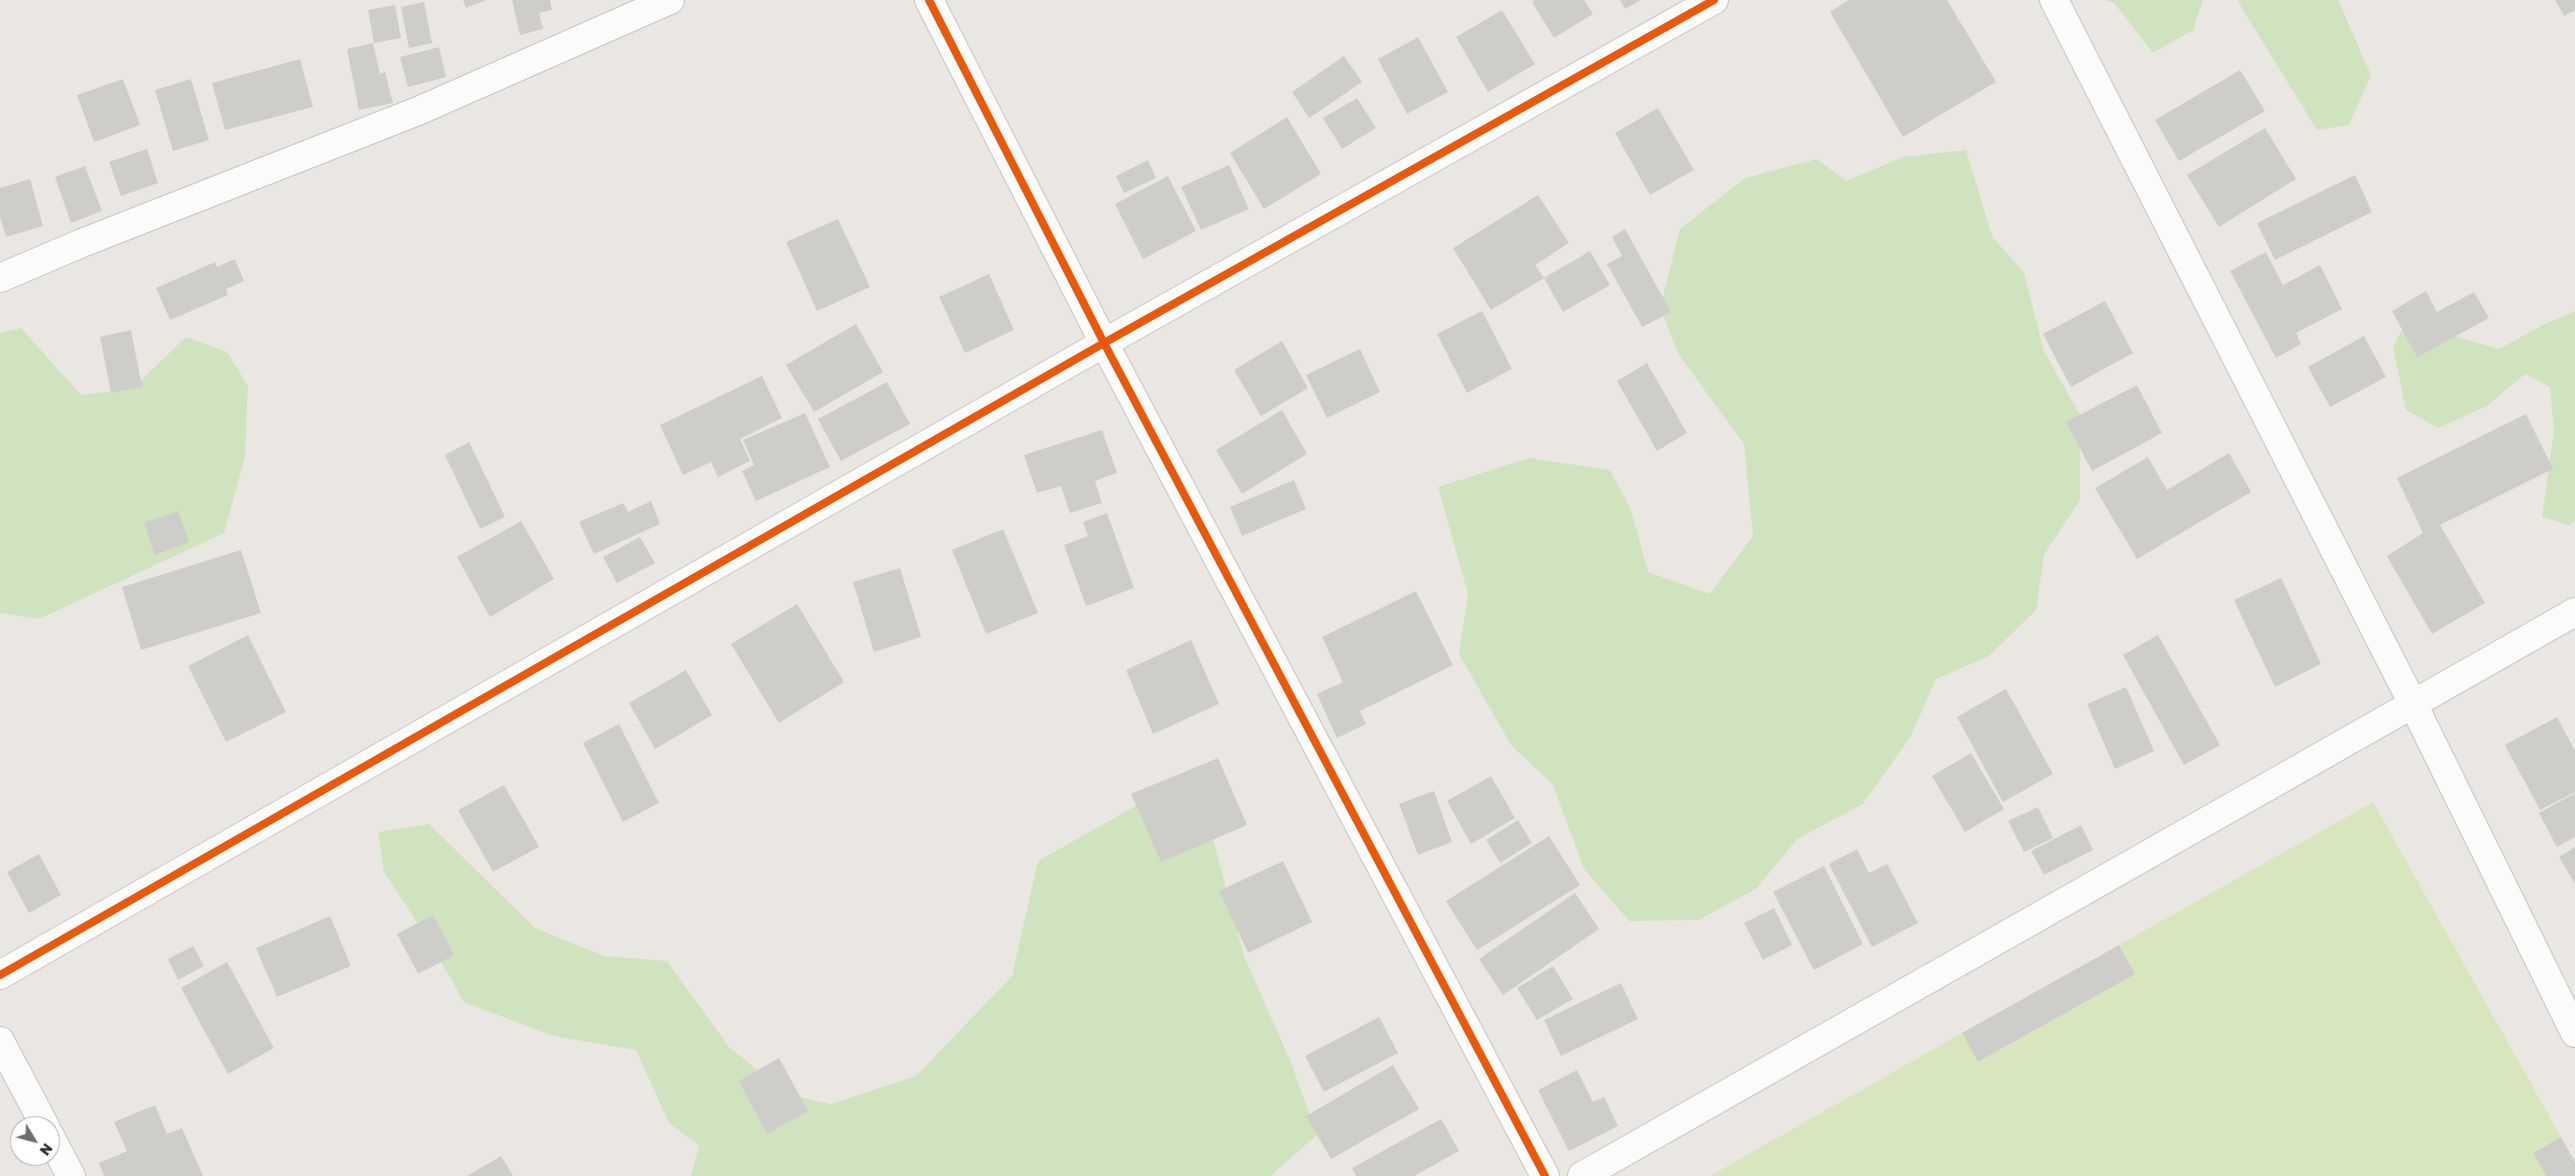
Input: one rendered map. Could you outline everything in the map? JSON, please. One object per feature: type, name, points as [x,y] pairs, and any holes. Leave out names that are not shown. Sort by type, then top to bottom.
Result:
[{"type":"street","points":[[0,278],[82,243],[418,111],[670,0]]},
{"type":"street","points":[[929,0],[1104,343],[1545,1176]]},
{"type":"street","points":[[0,975],[1104,343],[1714,0]]},
{"type":"street","points":[[2054,0],[2413,704],[2575,1033]]},
{"type":"street","points":[[1582,1176],[2575,612]]},
{"type":"street","points":[[0,1041],[40,1116]]},
{"type":"street","points":[[60,1155],[71,1176]]},
{"type":"green space","points":[[2105,0],[2203,0],[2193,30],[2153,53],[2114,3]]},
{"type":"green space","points":[[2237,0],[2338,0],[2371,75],[2349,125],[2317,130]]},
{"type":"green space","points":[[1966,150],[1992,236],[2024,273],[2044,351],[2080,415],[2080,500],[2044,555],[2036,610],[1989,656],[1936,679],[1911,736],[1863,804],[1797,839],[1757,888],[1699,920],[1629,921],[1584,869],[1553,785],[1511,745],[1459,654],[1468,594],[1438,487],[1529,458],[1610,470],[1631,510],[1648,572],[1710,594],[1753,536],[1744,444],[1679,355],[1660,308],[1680,229],[1745,178],[1817,159],[1846,181],[1903,157]]},
{"type":"green space","points":[[2575,311],[2575,520],[2569,525],[2542,517],[2554,431],[2550,387],[2525,374],[2487,406],[2438,428],[2406,410],[2393,347],[2411,312],[2460,338],[2499,349],[2547,323]]},
{"type":"green space","points":[[21,328],[81,395],[132,389],[186,337],[227,352],[248,386],[245,457],[224,533],[39,619],[0,613],[0,333]]},
{"type":"green space","points":[[1148,799],[1212,835],[1244,956],[1292,1065],[1317,1135],[1270,1176],[691,1176],[699,1146],[669,1123],[636,1050],[553,1036],[464,1002],[428,939],[384,872],[378,832],[429,824],[535,928],[604,956],[667,961],[729,1047],[787,1094],[831,1104],[916,1076],[1012,976],[1038,861]]},
{"type":"green space","points":[[2373,802],[2561,1137],[2533,1153],[2546,1176],[1710,1176],[1962,1033],[1979,1062],[2134,974],[2119,945]]},
{"type":"building","points":[[463,0],[486,0],[466,8]]},
{"type":"building","points":[[512,0],[550,0],[552,10],[539,13],[543,29],[520,35]]},
{"type":"building","points":[[1535,0],[1584,0],[1593,14],[1554,38],[1532,2]]},
{"type":"building","points":[[1620,0],[1641,0],[1625,9]]},
{"type":"building","points":[[1849,0],[1947,0],[1996,82],[1903,137],[1830,12]]},
{"type":"building","points":[[2555,0],[2575,0],[2575,10],[2564,16]]},
{"type":"building","points":[[424,2],[432,43],[409,48],[401,7]]},
{"type":"building","points":[[395,5],[401,38],[374,43],[368,10]]},
{"type":"building","points":[[1502,10],[1535,64],[1488,92],[1456,37]]},
{"type":"building","points":[[1418,37],[1448,92],[1407,114],[1378,59]]},
{"type":"building","points":[[373,43],[380,74],[385,72],[393,103],[359,110],[347,49]]},
{"type":"building","points":[[439,47],[446,77],[408,87],[400,57]]},
{"type":"building","points":[[1344,56],[1362,82],[1309,118],[1292,92]]},
{"type":"building","points":[[300,59],[313,107],[225,130],[212,83]]},
{"type":"building","points":[[2240,70],[2265,111],[2179,161],[2155,120]]},
{"type":"building","points":[[123,79],[140,125],[94,142],[77,95]]},
{"type":"building","points":[[191,79],[209,140],[173,151],[155,90]]},
{"type":"building","points":[[1357,98],[1376,128],[1342,149],[1323,118]]},
{"type":"building","points":[[1658,108],[1694,170],[1650,195],[1615,133]]},
{"type":"building","points":[[1287,117],[1321,174],[1264,209],[1230,153]]},
{"type":"building","points":[[2265,128],[2296,179],[2219,227],[2187,175]]},
{"type":"building","points":[[147,149],[158,183],[121,196],[109,162]]},
{"type":"building","points":[[1148,160],[1156,178],[1124,193],[1116,176]]},
{"type":"building","points":[[1229,165],[1249,209],[1201,230],[1181,187]]},
{"type":"building","points":[[85,166],[102,211],[71,223],[55,177]]},
{"type":"building","points":[[2355,175],[2372,212],[2275,260],[2257,223]]},
{"type":"building","points":[[1168,176],[1196,231],[1143,259],[1115,204]]},
{"type":"building","points":[[30,179],[43,226],[6,237],[0,217],[0,188]]},
{"type":"building","points":[[1538,195],[1569,243],[1535,265],[1544,278],[1491,310],[1453,248]]},
{"type":"building","points":[[838,219],[870,287],[817,311],[786,242]]},
{"type":"building","points":[[1625,229],[1671,312],[1642,327],[1607,264],[1622,256],[1612,237]]},
{"type":"building","points":[[1590,251],[1610,285],[1563,312],[1544,278]]},
{"type":"building","points":[[2266,252],[2283,285],[2320,265],[2342,309],[2296,333],[2301,344],[2276,358],[2230,271]]},
{"type":"building","points":[[235,259],[244,281],[226,289],[228,295],[170,320],[156,288],[215,262],[217,267]]},
{"type":"building","points":[[989,274],[1014,330],[965,353],[939,297]]},
{"type":"building","points":[[2426,291],[2437,312],[2474,292],[2489,318],[2417,357],[2392,311]]},
{"type":"building","points":[[2105,301],[2133,353],[2071,387],[2043,334]]},
{"type":"building","points":[[1482,311],[1512,369],[1467,393],[1437,334]]},
{"type":"building","points":[[856,324],[883,372],[814,412],[786,365]]},
{"type":"building","points":[[131,330],[142,387],[111,393],[100,337]]},
{"type":"building","points":[[2364,336],[2386,377],[2330,407],[2308,367]]},
{"type":"building","points":[[1282,341],[1308,388],[1261,416],[1234,370]]},
{"type":"building","points":[[1360,349],[1380,392],[1327,418],[1306,375]]},
{"type":"building","points":[[1647,363],[1687,433],[1657,451],[1617,381]]},
{"type":"building","points":[[762,376],[782,418],[740,439],[750,461],[718,477],[711,462],[683,475],[660,425]]},
{"type":"building","points":[[887,382],[910,424],[841,461],[818,419]]},
{"type":"building","points":[[2137,385],[2162,433],[2092,471],[2066,422]]},
{"type":"building","points":[[1282,410],[1307,454],[1242,494],[1216,450]]},
{"type":"building","points":[[805,413],[830,467],[756,501],[742,471],[754,465],[743,440]]},
{"type":"building","points":[[2526,414],[2553,469],[2440,525],[2485,603],[2432,634],[2387,556],[2423,533],[2397,478]]},
{"type":"building","points":[[1102,430],[1117,473],[1095,481],[1102,503],[1070,513],[1061,486],[1037,493],[1024,455]]},
{"type":"building","points":[[469,442],[505,517],[480,529],[445,455]]},
{"type":"building","points":[[2229,453],[2251,492],[2137,559],[2095,488],[2148,457],[2167,490]]},
{"type":"building","points":[[1294,480],[1306,509],[1242,536],[1230,507]]},
{"type":"building","points":[[651,501],[660,524],[594,554],[579,522],[623,503],[628,512]]},
{"type":"building","points":[[178,511],[189,542],[155,555],[144,523]]},
{"type":"building","points":[[1107,513],[1134,588],[1086,606],[1064,545],[1088,536],[1083,522]]},
{"type":"building","points":[[521,521],[554,579],[490,617],[457,557]]},
{"type":"building","points":[[1003,529],[1038,613],[986,634],[952,550]]},
{"type":"building","points":[[640,537],[655,563],[617,583],[603,557]]},
{"type":"building","points":[[241,550],[261,613],[141,650],[122,587]]},
{"type":"building","points":[[900,568],[921,637],[874,652],[853,582]]},
{"type":"building","points":[[2281,578],[2321,664],[2275,687],[2234,600]]},
{"type":"building","points":[[1416,591],[1453,665],[1360,711],[1366,724],[1337,738],[1317,694],[1343,682],[1322,637]]},
{"type":"building","points":[[797,604],[844,682],[779,723],[731,644]]},
{"type":"building","points":[[248,635],[286,712],[226,742],[188,666]]},
{"type":"building","points":[[2158,635],[2220,745],[2184,765],[2123,655]]},
{"type":"building","points":[[1191,640],[1219,704],[1153,734],[1126,670]]},
{"type":"building","points":[[686,670],[712,715],[655,749],[629,703]]},
{"type":"building","points":[[2126,687],[2154,751],[2115,769],[2087,704]]},
{"type":"building","points":[[2006,689],[2053,774],[2003,802],[1957,717]]},
{"type":"building","points":[[2557,717],[2575,751],[2575,792],[2540,810],[2505,745]]},
{"type":"building","points":[[619,724],[659,803],[623,822],[583,743]]},
{"type":"building","points":[[1971,753],[2004,809],[1965,832],[1932,776]]},
{"type":"building","points":[[1218,758],[1247,825],[1161,862],[1131,794]]},
{"type":"building","points":[[1491,776],[1515,818],[1471,844],[1447,801]]},
{"type":"building","points":[[504,785],[539,847],[493,872],[458,810]]},
{"type":"building","points":[[1434,791],[1452,842],[1418,855],[1399,804]]},
{"type":"building","points":[[2575,793],[2575,837],[2557,847],[2539,813]]},
{"type":"building","points":[[2038,807],[2053,838],[2024,852],[2008,821]]},
{"type":"building","points":[[1518,820],[1532,843],[1500,863],[1486,840]]},
{"type":"building","points":[[2081,825],[2093,850],[2044,875],[2031,851]]},
{"type":"building","points":[[1549,836],[1580,885],[1477,950],[1446,901]]},
{"type":"building","points":[[2575,847],[2575,884],[2559,857]]},
{"type":"building","points":[[1857,849],[1869,873],[1887,864],[1918,923],[1872,947],[1829,864]]},
{"type":"building","points":[[39,854],[61,895],[29,913],[7,872]]},
{"type":"building","points":[[1283,861],[1312,922],[1248,953],[1219,891]]},
{"type":"building","points":[[1824,866],[1863,944],[1814,970],[1773,892]]},
{"type":"building","points":[[1575,893],[1599,929],[1503,995],[1479,959]]},
{"type":"building","points":[[1774,908],[1792,945],[1763,960],[1744,923]]},
{"type":"building","points":[[433,915],[454,955],[418,974],[397,934]]},
{"type":"building","points":[[330,916],[351,966],[277,997],[256,948]]},
{"type":"building","points":[[2119,945],[2135,974],[1978,1062],[1962,1033]]},
{"type":"building","points":[[193,946],[204,966],[178,980],[168,959]]},
{"type":"building","points":[[227,962],[274,1048],[228,1074],[181,988]]},
{"type":"building","points":[[1553,966],[1573,999],[1537,1020],[1517,988]]},
{"type":"building","points":[[1621,983],[1638,1019],[1561,1056],[1544,1020]]},
{"type":"building","points":[[1379,1017],[1398,1053],[1324,1092],[1305,1056]]},
{"type":"building","points":[[779,1058],[808,1111],[767,1134],[739,1081]]},
{"type":"building","points":[[1393,1065],[1419,1109],[1331,1159],[1306,1116]]},
{"type":"building","points":[[1577,1070],[1593,1102],[1604,1097],[1618,1126],[1569,1151],[1538,1090]]},
{"type":"building","points":[[155,1105],[167,1134],[182,1128],[203,1176],[104,1176],[99,1163],[127,1151],[114,1122]]},
{"type":"building","points":[[1441,1119],[1459,1151],[1414,1176],[1356,1176],[1352,1168]]},
{"type":"building","points":[[2561,1137],[2575,1162],[2575,1176],[2546,1176],[2533,1153]]},
{"type":"building","points":[[501,1156],[513,1176],[467,1176]]},
{"type":"cycle path","points":[[929,0],[1104,343],[1545,1176]]},
{"type":"cycle path","points":[[0,975],[1104,343],[1714,0]]}]
